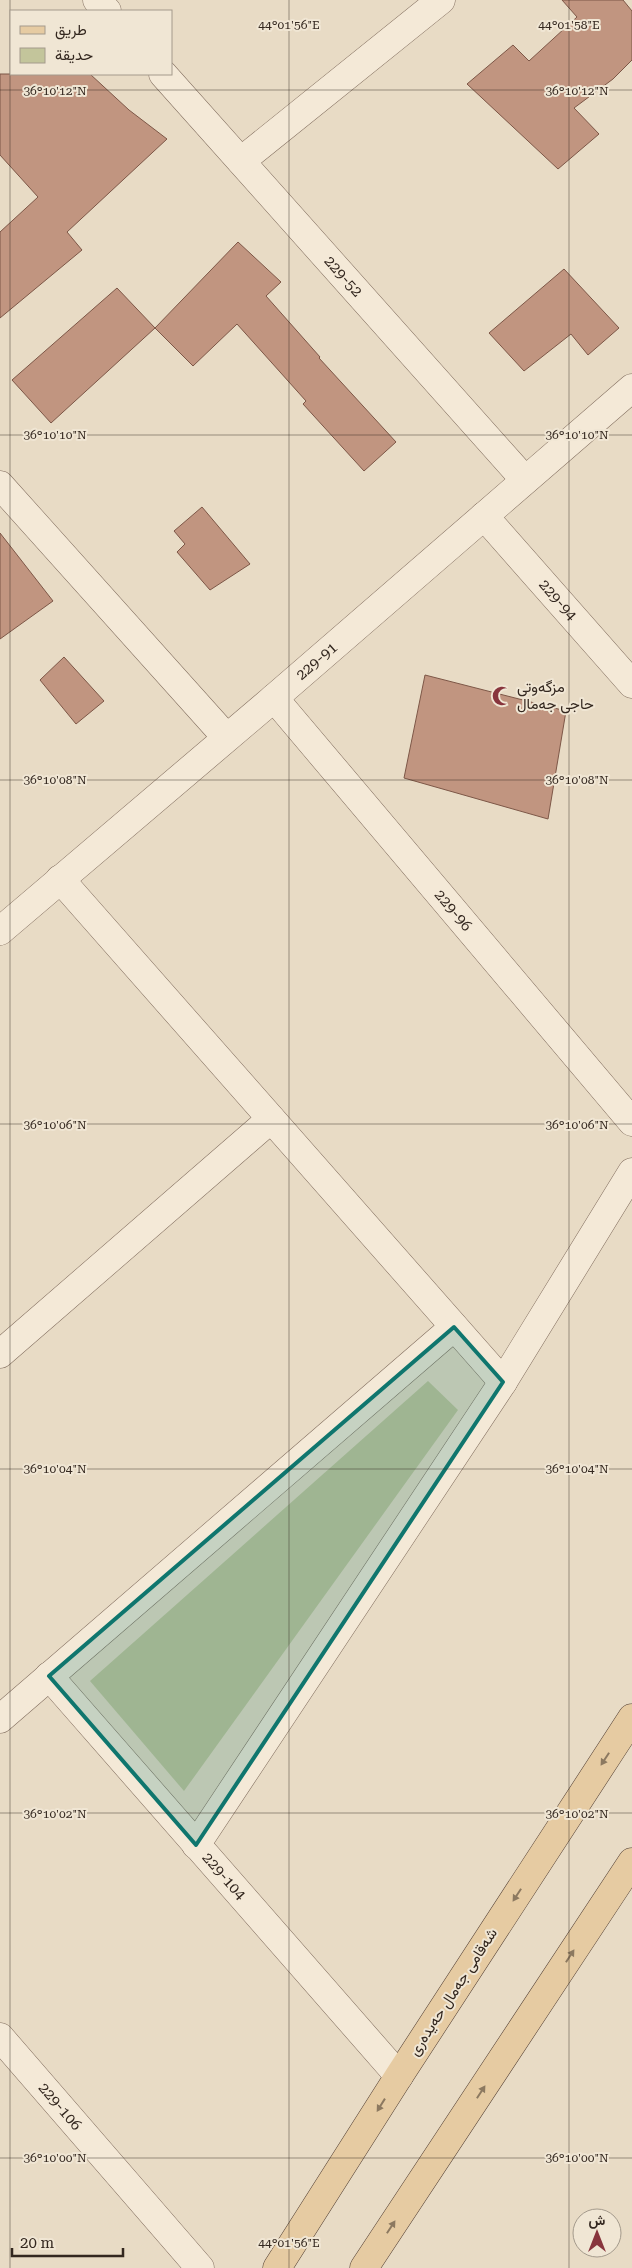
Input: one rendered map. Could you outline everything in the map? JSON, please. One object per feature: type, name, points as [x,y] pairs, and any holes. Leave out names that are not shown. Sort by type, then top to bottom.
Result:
[{"type":"main road","name":"شەقامی جەمال حەیدەری","points":[[277,2268],[399,2076],[632,1718]]},
{"type":"main road","points":[[364,2268],[632,1862]]},
{"type":"street","points":[[97,0],[106,10]]},
{"type":"street","points":[[241,161],[441,0]]},
{"type":"street","name":"229-52","points":[[164,75],[525,480]]},
{"type":"street","name":"229-91","points":[[0,931],[274,698],[632,388]]},
{"type":"street","points":[[0,485],[226,737]]},
{"type":"street","name":"229-94","points":[[484,516],[632,684]]},
{"type":"street","name":"229-96","points":[[274,698],[632,1122]]},
{"type":"street","points":[[60,879],[503,1382]]},
{"type":"street","points":[[0,1354],[272,1119]]},
{"type":"street","points":[[196,1845],[503,1382],[632,1172]]},
{"type":"street","points":[[0,1719],[454,1327]]},
{"type":"street","name":"229-104","points":[[49,1676],[399,2076]]},
{"type":"street","name":"229-106","points":[[0,2037],[200,2268]]},
{"type":"highlighted area","points":[[454,1327],[503,1382],[196,1845],[49,1676]]},
{"type":"green space","points":[[428,1381],[458,1410],[184,1791],[90,1681]]},
{"type":"building","points":[[562,0],[623,0],[632,11],[632,60],[613,79],[574,108],[599,134],[558,169],[467,84],[513,45],[529,61],[577,17]]},
{"type":"building","points":[[0,74],[91,75],[129,110],[167,139],[67,232],[82,250],[0,318],[0,232],[38,197],[0,155]]},
{"type":"building","points":[[238,242],[281,282],[266,296],[319,358],[396,442],[364,471],[303,404],[306,401],[237,324],[193,366],[155,328]]},
{"type":"building","points":[[564,269],[619,328],[588,355],[571,334],[524,371],[489,333]]},
{"type":"building","points":[[117,288],[155,328],[51,423],[12,380]]},
{"type":"building","points":[[202,507],[250,564],[210,590],[177,552],[185,544],[174,531]]},
{"type":"building","points":[[0,533],[53,601],[0,639]]},
{"type":"building","points":[[64,657],[104,701],[76,724],[40,680]]},
{"type":"building","points":[[425,675],[566,711],[548,819],[404,778]]},
{"type":"place","name":"مزگەوتی حاجی جەمال","points":[[502,696]]}]
